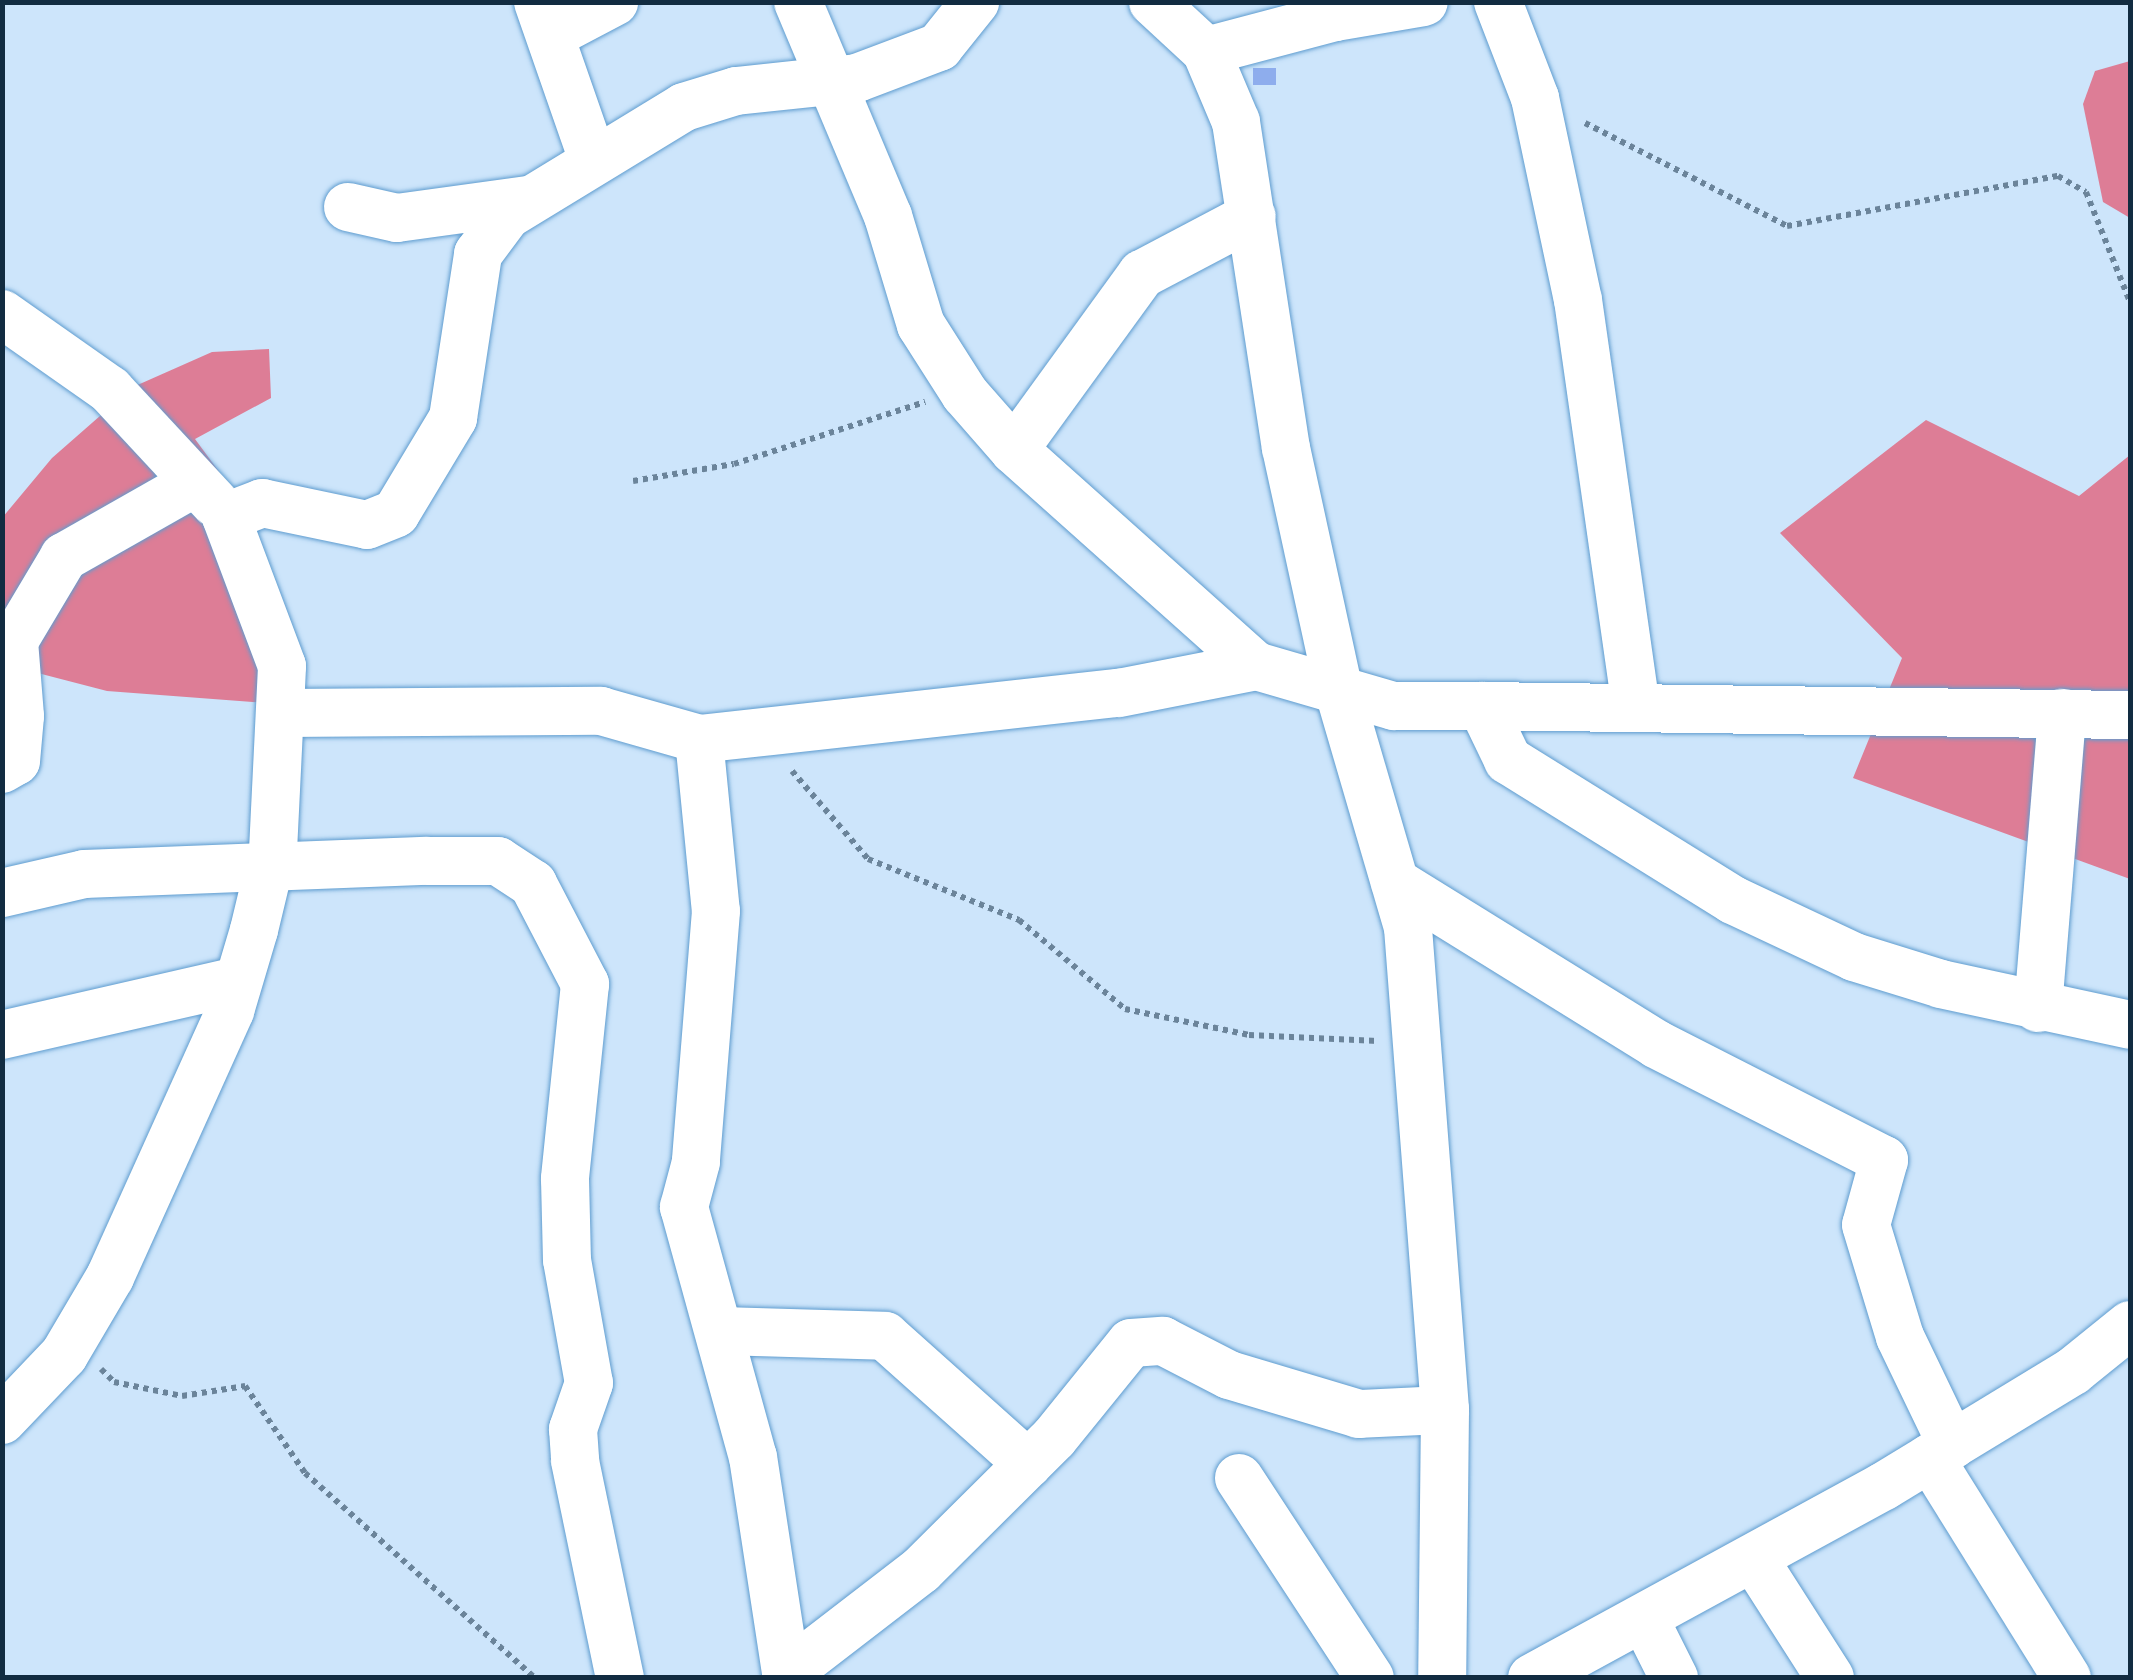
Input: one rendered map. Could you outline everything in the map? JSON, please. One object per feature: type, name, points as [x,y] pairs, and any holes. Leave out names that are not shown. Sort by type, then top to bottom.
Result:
[{"type":"street","points":[[592,158],[553,13],[614,2]]},
{"type":"street","points":[[798,2],[828,82],[888,216],[921,325],[965,394],[1014,450],[1256,666],[1340,695],[1420,711],[1635,702],[2130,715]]},
{"type":"street","points":[[226,517],[262,503],[368,525],[396,513],[452,418],[478,254],[528,200],[592,158],[719,96],[828,82],[940,47],[975,2]]},
{"type":"street","points":[[1153,2],[1206,51],[1236,122],[1286,448],[1340,695],[1396,882],[1423,1043],[1446,1410],[1442,1678]]},
{"type":"street","points":[[1206,51],[1334,10],[1424,2]]},
{"type":"street","points":[[1498,2],[1534,98],[1578,300],[1635,702]]},
{"type":"street","points":[[348,207],[397,218],[528,200]]},
{"type":"street","points":[[1014,450],[1142,274],[1252,216]]},
{"type":"street","points":[[2,1420],[72,1340],[110,1277],[230,1011],[264,868],[284,713],[282,666],[226,517],[110,390],[4,311]]},
{"type":"street","points":[[2,770],[16,760],[20,716],[14,640],[64,557],[194,483]]},
{"type":"street","points":[[284,713],[601,711],[700,739],[1118,693],[1256,666]]},
{"type":"street","points":[[1482,706],[1508,760],[1670,868],[1854,957],[2038,1008],[2130,1025]]},
{"type":"street","points":[[2038,1008],[2062,713]]},
{"type":"street","points":[[700,739],[716,912],[684,1207],[754,1457],[787,1676],[921,1570],[1028,1464],[1132,1343],[1163,1340],[1229,1375],[1359,1414],[1446,1410]]},
{"type":"street","points":[[2,893],[84,874],[498,861],[533,884],[568,937],[585,984],[566,1179],[567,1260],[589,1383],[573,1429],[575,1461],[620,1678]]},
{"type":"street","points":[[1396,882],[1656,1044],[1884,1160],[1866,1225],[1900,1337],[1941,1452],[2067,1678]]},
{"type":"street","points":[[2,1035],[234,982]]},
{"type":"street","points":[[1532,1678],[1645,1620],[1941,1452],[2130,1325]]},
{"type":"street","points":[[720,1331],[885,1336],[1028,1464]]},
{"type":"street","points":[[1240,1478],[1370,1678]]},
{"type":"street","points":[[1754,1559],[1830,1678]]},
{"type":"street","points":[[1645,1620],[1674,1678]]},
{"type":"path","points":[[1534,98],[1787,226],[2058,176],[2086,192],[2130,302]]},
{"type":"path","points":[[633,481],[734,464],[874,413],[965,394]]},
{"type":"path","points":[[759,732],[868,858],[1019,920],[1125,1009],[1249,1036],[1423,1043]]},
{"type":"path","points":[[72,1340],[114,1382],[182,1396],[245,1386],[305,1473],[535,1678]]},
{"type":"shaded area","points":[[2130,61],[2130,218],[2103,202],[2083,104],[2095,71]]},
{"type":"shaded area","points":[[269,349],[271,398],[195,439],[239,499],[281,704],[107,691],[3,664],[2,518],[52,458],[133,387],[212,352]]},
{"type":"shaded area","points":[[1926,420],[2079,496],[2130,455],[2130,879],[1853,778],[1902,658],[1780,533]]},
{"type":"building","points":[[1253,68],[1276,68],[1276,85],[1253,85]]}]
